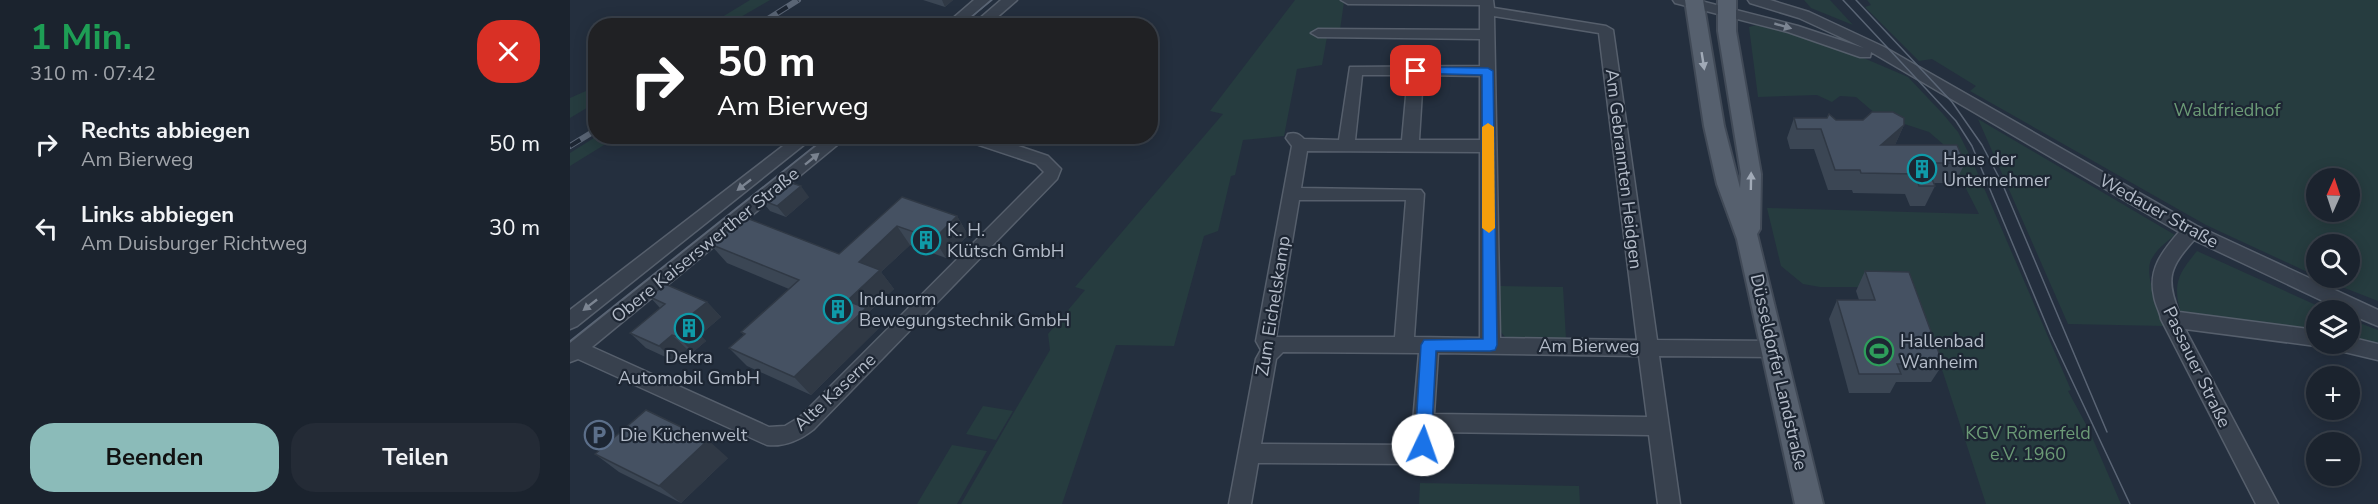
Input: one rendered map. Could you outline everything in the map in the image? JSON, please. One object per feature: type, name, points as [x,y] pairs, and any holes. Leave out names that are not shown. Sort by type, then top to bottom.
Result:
[{"type":"main road","name":"Düsseldorfer Landstraße","points":[[1689,1],[1714,126],[1728,184],[1748,239],[1809,504]]},
{"type":"main road","name":"Düsseldorfer Landstraße","points":[[1727,5],[1727,31],[1751,174],[1748,239]]},
{"type":"street","points":[[961,18],[983,0]]},
{"type":"street","points":[[988,18],[1010,0]]},
{"type":"street","points":[[1348,0],[1487,35]]},
{"type":"street","name":"Wedauer Straße","points":[[1755,0],[1804,15],[1849,35],[2191,231],[2378,318]]},
{"type":"street","name":"Wedauer Straße","points":[[1689,1],[1727,5],[1838,44],[1947,90]]},
{"type":"street","points":[[1318,33],[1487,4],[1490,345]]},
{"type":"street","name":"Am Gebrannten Heidgen","points":[[1487,4],[1606,30],[1670,504]]},
{"type":"street","points":[[1346,145],[1355,70],[1488,71]]},
{"type":"street","points":[[1410,146],[1416,71]]},
{"type":"street","name":"Zum Eichelskamp","points":[[1239,504],[1266,359],[1271,349],[1266,341],[1292,194],[1297,142],[1346,145],[1488,146]]},
{"type":"street","name":"Obere Kaiserswerther Straße","points":[[570,321],[797,144]]},
{"type":"street","name":"Obere Kaiserswerther Straße","points":[[573,351],[830,144]]},
{"type":"street","name":"Alte Kaserne","points":[[573,351],[767,436],[780,438],[794,433],[807,423],[1051,175],[1053,169],[1042,160],[994,144]]},
{"type":"street","points":[[1292,194],[1415,194],[1404,344]]},
{"type":"street","name":"Passauer Straße","points":[[2191,231],[2168,257],[2161,274],[2163,297],[2171,319],[2267,504]]},
{"type":"street","points":[[2171,319],[2306,337]]},
{"type":"street","name":"Am Bierweg","points":[[1271,349],[1280,344],[1404,344],[1774,349]]},
{"type":"street","points":[[1249,453],[1415,455],[1421,452],[1429,345]]},
{"type":"street","points":[[2360,348],[2378,352]]},
{"type":"street","points":[[1424,423],[1658,426]]},
{"type":"green space","points":[[750,0],[770,0],[739,18],[720,18]]},
{"type":"green space","points":[[1295,0],[1351,0],[1344,2],[1340,30],[1327,37],[1322,65],[1297,69],[1284,136],[1243,140],[1235,175],[1231,176],[1218,231],[1204,236],[1174,346],[1116,345],[1062,504],[961,504],[1050,350],[1048,334],[1085,290],[1075,287],[1223,114],[1210,111]]},
{"type":"green space","points":[[1804,0],[1830,0],[1853,25],[1811,8]]},
{"type":"green space","name":"Waldfriedhof","points":[[1867,0],[2378,0],[2378,301],[2345,288],[2360,288],[2360,234],[2306,234],[2306,271],[2206,225],[1970,91],[1976,86],[1932,59],[1919,61],[1865,7],[1871,5]]},
{"type":"green space","name":"KGV Römerfeld e.V. 1960","points":[[1760,24],[1852,53],[1908,77],[1958,132],[2071,390],[2068,391],[2089,430],[2121,504],[1986,504],[1915,287],[1820,287],[1803,284],[1781,266],[1767,208],[1979,214],[1943,144],[1929,132],[1877,115],[1856,97],[1840,96],[1832,102],[1817,95],[1758,97],[1749,27]]},
{"type":"green space","points":[[588,90],[588,107],[570,118],[570,98]]},
{"type":"green space","points":[[1978,119],[2175,235],[2156,253],[2149,267],[2153,293],[2165,326],[2068,324]]},
{"type":"green space","points":[[588,142],[588,144],[606,144],[570,166],[570,153]]},
{"type":"green space","points":[[2197,251],[2306,300],[2306,333],[2182,316],[2177,288],[2185,267]]},
{"type":"green space","points":[[1500,286],[1563,287],[1566,339],[1506,338],[1500,331]]},
{"type":"green space","points":[[2360,323],[2378,330],[2378,348],[2360,344]]},
{"type":"green space","points":[[983,406],[1013,411],[996,440],[966,434]]},
{"type":"green space","points":[[952,445],[987,451],[957,504],[917,504]]},
{"type":"green space","points":[[1420,483],[1579,486],[1580,504],[1419,504]]},
{"type":"building","points":[[1872,112],[1893,112],[1904,118],[1904,125],[1881,145],[1957,145],[1965,163],[1925,163],[1935,186],[1919,186],[1915,174],[1835,170],[1821,129],[1797,129],[1794,118],[1827,118],[1829,114],[1836,120],[1863,120]]},
{"type":"building","points":[[785,181],[801,186],[777,206],[761,200]]},
{"type":"building","points":[[902,197],[957,216],[934,239],[897,226],[859,262],[880,270],[847,301],[866,308],[794,377],[729,348],[745,334],[741,332],[799,280],[710,244],[744,217],[839,254]]},
{"type":"building","name":"Hallenbad Wanheim","points":[[1865,271],[1909,272],[1943,364],[1897,364],[1901,374],[1859,374],[1837,300],[1875,300]]},
{"type":"building","points":[[665,284],[707,302],[682,322],[691,326],[678,337],[672,335],[659,346],[630,333],[665,304],[650,297]]},
{"type":"building","points":[[646,410],[708,440],[659,486],[595,454]]},
{"type":"tram line","points":[[970,18],[992,0]]},
{"type":"tram line","points":[[1843,0],[1956,121],[1972,146],[2051,336],[2130,504]]},
{"type":"tram line","points":[[1856,0],[1952,102],[1982,145],[2002,183],[2107,432]]},
{"type":"tram line","points":[[570,341],[817,144]]},
{"type":"railway","points":[[770,18],[798,0]]},
{"type":"railway","points":[[570,146],[588,135]]},
{"type":"slow traffic","points":[[1488,127],[1489,228]]},
{"type":"place","name":"Haus der Unternehmer","points":[[1922,169]]},
{"type":"place","name":"K. H. Klütsch GmbH","points":[[926,240]]},
{"type":"place","name":"Indunorm Bewegungstechnik GmbH","points":[[838,309]]},
{"type":"place","name":"Dekra Automobil GmbH","points":[[689,328]]},
{"type":"place","name":"Hallenbad Wanheim","points":[[1879,351]]},
{"type":"place","name":"Die Küchenwelt","points":[[599,435]]},
{"type":"route","points":[[1416,71],[1488,71],[1490,345],[1429,345],[1423,445]]}]
